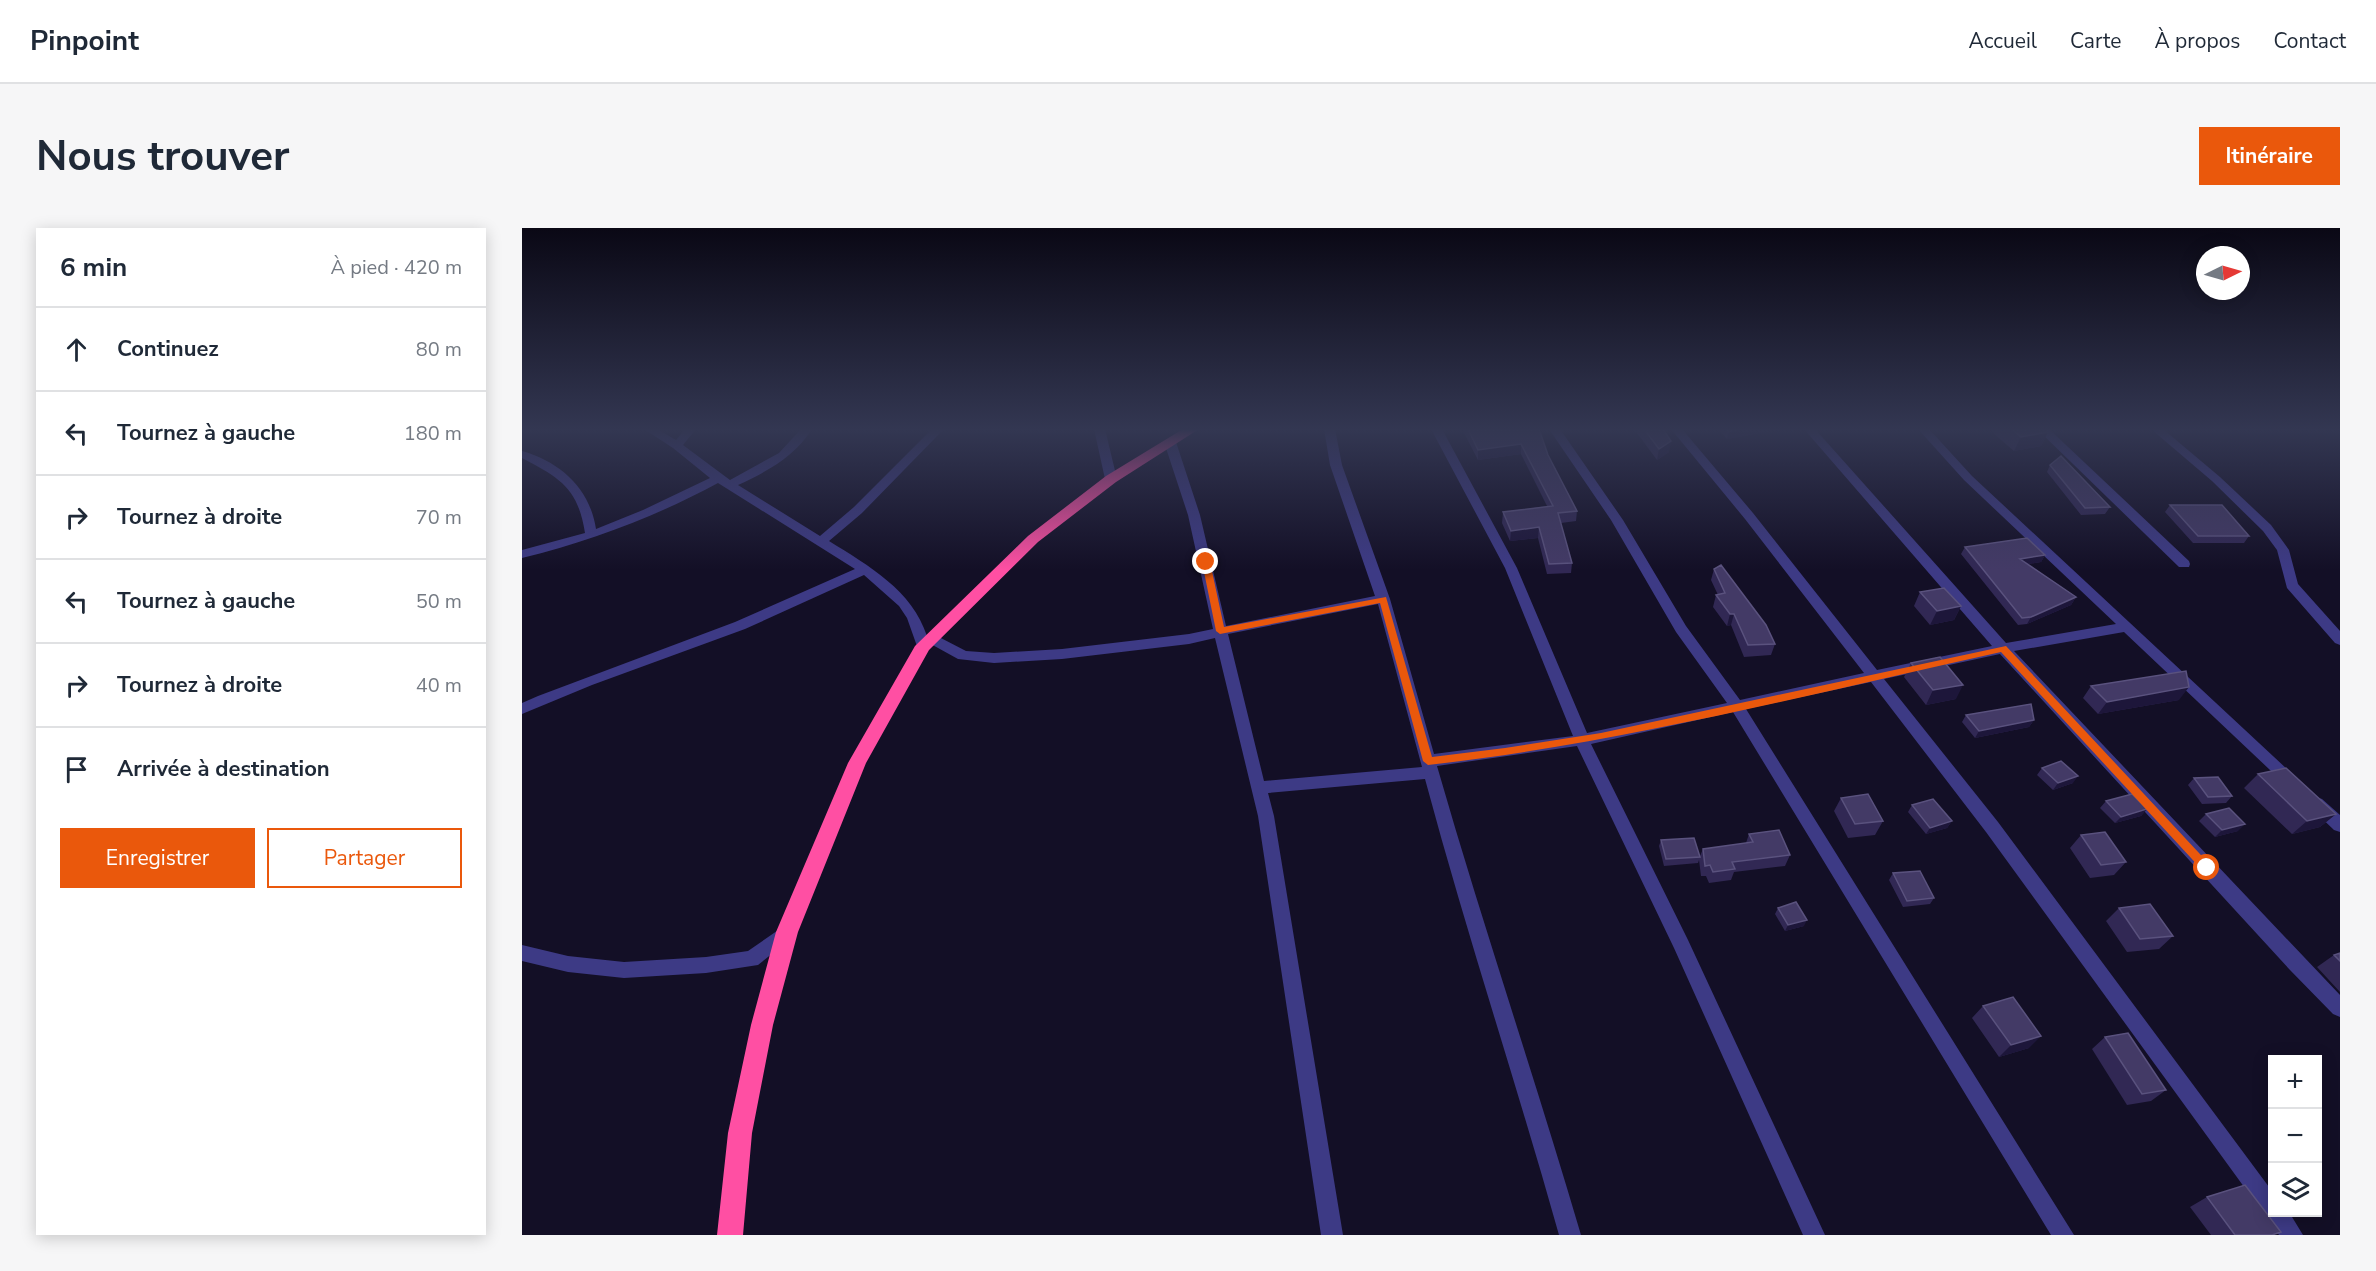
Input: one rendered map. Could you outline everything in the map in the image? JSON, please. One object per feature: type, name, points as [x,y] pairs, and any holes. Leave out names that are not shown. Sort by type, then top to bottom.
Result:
[{"type":"highway","points":[[730,1235],[740,1133],[762,1024],[787,932],[857,763],[928,642],[1033,538],[1116,476]]},
{"type":"street","points":[[559,476],[572,484],[583,497],[591,535]]},
{"type":"street","points":[[715,476],[865,569],[904,603],[928,642],[963,656],[994,658],[1149,645],[1383,599]]},
{"type":"street","points":[[730,485],[749,476]]},
{"type":"street","points":[[821,542],[892,476]]},
{"type":"street","points":[[1181,476],[1194,515],[1266,816],[1332,1235]]},
{"type":"street","points":[[1340,476],[1383,599],[1465,895],[1538,1123],[1570,1235]]},
{"type":"street","points":[[1461,476],[1511,568],[1582,740],[1677,935],[1814,1235]]},
{"type":"street","points":[[1587,476],[1617,520],[1681,629],[1736,706],[1821,837],[2063,1235]]},
{"type":"street","points":[[1715,476],[2006,846],[2268,1203]]},
{"type":"street","points":[[1851,476],[2003,648],[2296,964],[2340,1008]]},
{"type":"street","points":[[1966,476],[2340,825]]},
{"type":"street","points":[[2091,476],[2184,564]]},
{"type":"street","points":[[2212,476],[2267,528],[2283,550],[2292,585],[2340,639]]},
{"type":"street","points":[[522,554],[591,535],[687,496],[718,478]]},
{"type":"street","points":[[522,709],[598,676],[700,640],[817,594],[865,569]]},
{"type":"street","points":[[1259,788],[1430,766],[1582,740],[2003,648],[2127,627]]},
{"type":"street","points":[[522,953],[568,964],[624,970],[706,965],[752,959],[787,932]]},
{"type":"street","points":[[2279,1217],[2292,1235]]},
{"type":"building","points":[[1538,476],[1559,476],[1577,511],[1558,513],[1572,563],[1549,564],[1539,527],[1511,531],[1503,512],[1553,506]]},
{"type":"building","points":[[2059,476],[2080,476],[2110,507],[2085,508]]},
{"type":"building","points":[[2170,505],[2222,505],[2249,536],[2198,536]]},
{"type":"building","points":[[2027,538],[2045,555],[2020,559],[2076,597],[2031,617],[2022,618],[1965,547]]},
{"type":"building","points":[[1721,565],[1766,625],[1775,644],[1748,645],[1734,614],[1730,614],[1716,595],[1725,593],[1714,569]]},
{"type":"building","points":[[1944,588],[1961,606],[1937,611],[1920,592]]},
{"type":"building","points":[[1940,657],[1963,685],[1933,690],[1911,663]]},
{"type":"building","points":[[2186,671],[2189,687],[2107,702],[2091,686]]},
{"type":"building","points":[[2031,704],[2034,720],[1979,731],[1966,715]]},
{"type":"building","points":[[2061,761],[2078,776],[2058,783],[2042,768]]},
{"type":"building","points":[[2286,768],[2336,814],[2307,821],[2258,774]]},
{"type":"building","points":[[2218,777],[2232,796],[2208,797],[2194,778]]},
{"type":"building","points":[[1868,794],[1883,821],[1855,824],[1841,798]]},
{"type":"building","points":[[2132,794],[2147,809],[2121,817],[2106,801]]},
{"type":"building","points":[[1933,799],[1952,821],[1930,828],[1912,805]]},
{"type":"building","points":[[2229,808],[2245,824],[2222,830],[2206,814]]},
{"type":"building","points":[[1779,830],[1790,855],[1732,862],[1735,869],[1713,872],[1710,865],[1705,866],[1703,849],[1753,842],[1749,834]]},
{"type":"building","points":[[2105,832],[2126,862],[2101,865],[2081,835]]},
{"type":"building","points":[[1694,838],[1700,857],[1666,859],[1661,840]]},
{"type":"building","points":[[1920,871],[1934,898],[1907,901],[1893,873]]},
{"type":"building","points":[[1796,902],[1807,920],[1788,925],[1778,908]]},
{"type":"building","points":[[2150,904],[2173,936],[2140,939],[2119,908]]},
{"type":"building","points":[[2340,953],[2340,961],[2334,955]]},
{"type":"building","points":[[2013,997],[2041,1036],[2011,1045],[1983,1006]]},
{"type":"building","points":[[2128,1033],[2166,1090],[2142,1094],[2105,1037]]},
{"type":"building","points":[[2245,1185],[2281,1232],[2272,1235],[2235,1235],[2207,1197]]},
{"type":"route","points":[[1206,562],[1220,631],[1383,599],[1428,761],[1505,752],[1601,736],[2003,648],[2207,868]]}]
